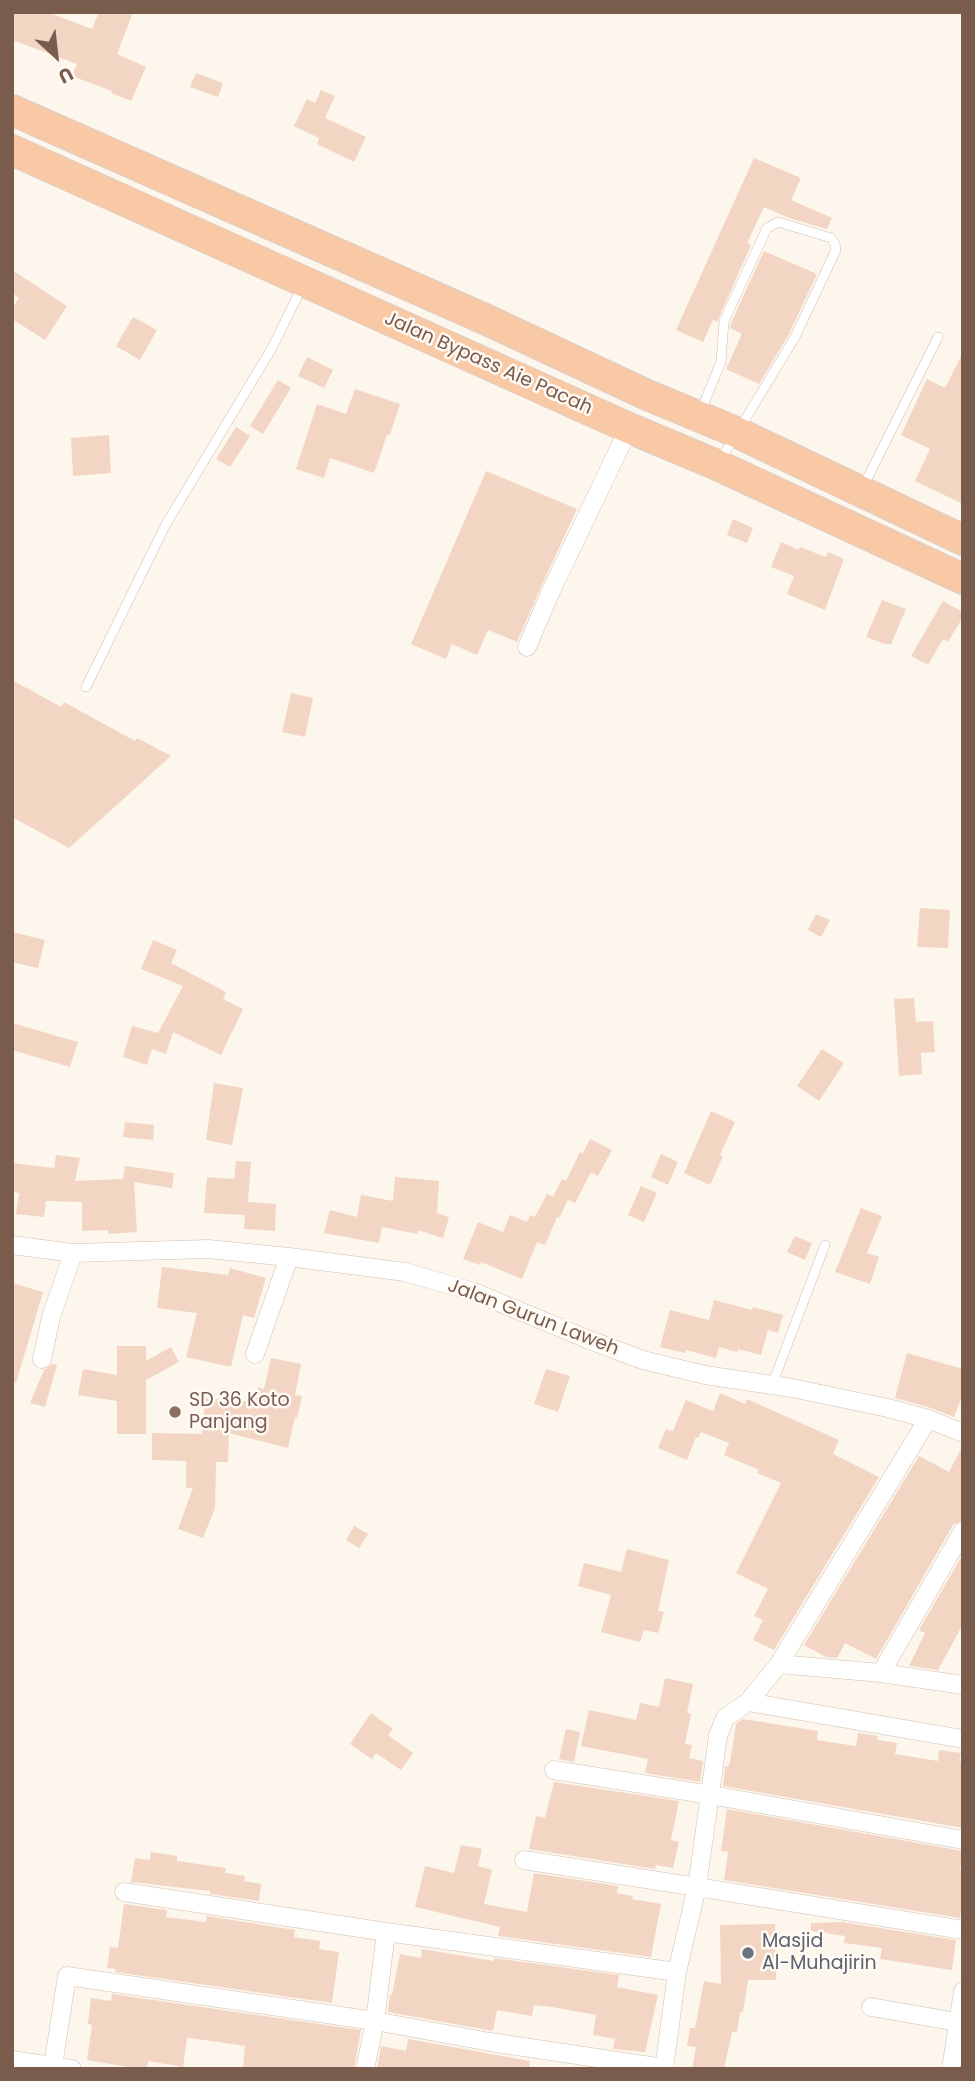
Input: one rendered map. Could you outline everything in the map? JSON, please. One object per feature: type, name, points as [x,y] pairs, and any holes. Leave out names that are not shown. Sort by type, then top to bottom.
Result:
[{"type":"highway","points":[[12,110],[488,320],[645,394],[736,432],[860,492],[958,534]]},
{"type":"highway","name":"Jalan Bypass Aie Pacah","points":[[14,156],[306,281],[629,428],[717,465],[963,579]]},
{"type":"street","points":[[527,647],[629,428]]},
{"type":"street","name":"Jalan Gurun Laweh","points":[[12,1245],[74,1253],[208,1249],[289,1256],[405,1272],[474,1292],[643,1360],[705,1375],[888,1408],[928,1419],[963,1433]]},
{"type":"street","points":[[42,1359],[51,1317],[74,1253]]},
{"type":"street","points":[[255,1354],[289,1256]]},
{"type":"street","points":[[53,2066],[67,1976],[375,2021],[490,2042],[664,2068],[677,1972],[697,1887],[718,1736],[725,1718],[748,1702],[779,1664],[928,1419]]},
{"type":"street","points":[[881,1673],[963,1531]]},
{"type":"street","points":[[779,1664],[881,1673],[963,1685]]},
{"type":"street","points":[[748,1702],[963,1739]]},
{"type":"street","points":[[554,1770],[963,1840]]},
{"type":"street","points":[[524,1860],[963,1930]]},
{"type":"street","points":[[124,1892],[677,1972]]},
{"type":"street","points":[[365,2069],[375,2021],[386,1932]]},
{"type":"street","points":[[951,2069],[963,1991]]},
{"type":"street","points":[[871,2007],[960,2023]]},
{"type":"street","points":[[12,2060],[72,2069]]},
{"type":"lane","points":[[699,415],[721,362],[724,321],[767,228],[778,222],[831,239],[836,250],[795,337],[717,465]]},
{"type":"lane","points":[[86,687],[166,524],[272,348],[306,281]]},
{"type":"lane","points":[[860,492],[938,337]]},
{"type":"lane","points":[[772,1385],[825,1245]]},
{"type":"building","points":[[12,12],[47,12],[92,29],[99,12],[133,12],[117,54],[146,67],[131,101],[72,76],[77,64],[12,40]]},
{"type":"building","points":[[196,73],[223,83],[218,97],[190,87]]},
{"type":"building","points":[[321,90],[335,96],[325,118],[366,137],[354,162],[317,144],[319,138],[294,126],[307,99],[315,103]]},
{"type":"building","points":[[754,158],[801,178],[791,200],[832,218],[827,229],[789,218],[764,207],[747,243],[751,245],[717,322],[713,320],[703,342],[676,330]]},
{"type":"building","points":[[764,251],[817,274],[789,334],[759,384],[726,369],[742,334],[730,328],[731,323]]},
{"type":"building","points":[[12,270],[67,306],[45,340],[12,319],[12,308],[19,298],[12,293]]},
{"type":"building","points":[[133,317],[157,330],[140,360],[116,346]]},
{"type":"building","points":[[963,352],[963,504],[915,481],[930,449],[901,435],[927,379],[945,388]]},
{"type":"building","points":[[307,357],[333,370],[324,388],[298,376]]},
{"type":"building","points":[[278,380],[291,388],[263,434],[250,426]]},
{"type":"building","points":[[355,389],[400,404],[374,473],[330,458],[324,478],[296,469],[317,404],[346,414]]},
{"type":"building","points":[[236,427],[250,436],[230,467],[216,459]]},
{"type":"building","points":[[109,435],[111,473],[73,476],[71,438]]},
{"type":"building","points":[[486,471],[577,509],[517,642],[488,630],[477,655],[452,644],[446,659],[411,644]]},
{"type":"building","points":[[733,519],[753,528],[747,543],[727,535]]},
{"type":"building","points":[[781,542],[799,550],[800,547],[826,557],[828,552],[844,559],[825,610],[787,594],[794,576],[771,567]]},
{"type":"building","points":[[882,600],[906,609],[891,644],[866,637]]},
{"type":"building","points":[[943,601],[963,612],[963,617],[948,642],[943,639],[928,665],[911,656]]},
{"type":"building","points":[[12,680],[61,707],[64,702],[135,741],[137,738],[171,756],[69,848],[12,817]]},
{"type":"building","points":[[291,693],[313,698],[305,737],[282,732]]},
{"type":"building","points":[[920,908],[950,910],[948,948],[917,947]]},
{"type":"building","points":[[816,914],[830,920],[821,937],[808,930]]},
{"type":"building","points":[[12,932],[45,940],[38,968],[12,962]]},
{"type":"building","points":[[153,940],[177,950],[171,963],[226,992],[223,999],[243,1009],[221,1055],[173,1032],[166,1054],[152,1049],[147,1065],[123,1057],[132,1026],[158,1033],[183,986],[141,969]]},
{"type":"building","points":[[914,998],[916,1022],[933,1021],[935,1052],[921,1053],[922,1074],[899,1076],[894,999]]},
{"type":"building","points":[[12,1023],[78,1042],[70,1067],[12,1050]]},
{"type":"building","points":[[822,1049],[844,1063],[819,1101],[797,1086]]},
{"type":"building","points":[[214,1083],[243,1088],[232,1145],[206,1140]]},
{"type":"building","points":[[711,1111],[735,1122],[710,1185],[684,1173]]},
{"type":"building","points":[[125,1122],[154,1125],[153,1140],[123,1137]]},
{"type":"building","points":[[590,1139],[612,1150],[598,1176],[591,1172],[575,1203],[568,1200],[545,1245],[537,1242],[522,1279],[481,1262],[480,1265],[463,1259],[478,1222],[503,1232],[510,1215],[527,1222],[530,1215],[535,1217],[547,1194],[553,1197],[562,1179],[566,1181],[580,1152],[583,1153]]},
{"type":"building","points":[[661,1154],[678,1162],[668,1185],[651,1177]]},
{"type":"building","points":[[56,1155],[80,1158],[75,1181],[123,1179],[125,1166],[174,1173],[172,1188],[134,1182],[137,1232],[108,1234],[108,1230],[82,1231],[82,1202],[46,1201],[44,1217],[16,1214],[19,1193],[12,1192],[12,1163],[54,1168]]},
{"type":"building","points":[[236,1161],[251,1162],[248,1202],[276,1204],[275,1231],[244,1229],[245,1215],[204,1213],[207,1177],[234,1179]]},
{"type":"building","points":[[395,1177],[439,1181],[437,1213],[449,1217],[443,1238],[418,1230],[418,1234],[382,1227],[379,1243],[324,1233],[330,1210],[357,1217],[361,1195],[393,1201]]},
{"type":"building","points":[[641,1186],[657,1193],[644,1222],[628,1215]]},
{"type":"building","points":[[861,1208],[882,1216],[867,1253],[879,1257],[870,1284],[835,1272]]},
{"type":"building","points":[[795,1236],[812,1243],[805,1260],[787,1252]]},
{"type":"building","points":[[162,1267],[228,1275],[230,1268],[266,1278],[254,1318],[243,1315],[231,1367],[186,1357],[197,1313],[157,1308]]},
{"type":"building","points":[[12,1283],[43,1292],[16,1383],[12,1382]]},
{"type":"building","points":[[714,1300],[783,1315],[778,1333],[768,1330],[761,1355],[719,1347],[716,1358],[660,1347],[670,1310],[709,1320]]},
{"type":"building","points":[[117,1346],[146,1346],[146,1361],[171,1347],[179,1362],[146,1380],[146,1434],[117,1434],[117,1401],[78,1395],[83,1369],[117,1375]]},
{"type":"building","points":[[907,1353],[963,1369],[963,1394],[954,1417],[895,1398]]},
{"type":"building","points":[[271,1358],[301,1364],[295,1395],[302,1396],[288,1448],[229,1433],[228,1462],[216,1462],[215,1508],[203,1538],[178,1529],[193,1488],[186,1488],[186,1461],[152,1460],[152,1433],[202,1434],[205,1398],[254,1402],[258,1387],[264,1389]]},
{"type":"building","points":[[52,1364],[57,1365],[45,1407],[30,1403],[44,1370]]},
{"type":"building","points":[[546,1369],[570,1376],[558,1412],[534,1404]]},
{"type":"building","points":[[720,1393],[745,1404],[747,1399],[839,1440],[833,1454],[879,1477],[774,1650],[753,1640],[763,1620],[754,1616],[768,1589],[736,1573],[781,1483],[724,1455],[729,1443],[701,1432],[698,1438],[696,1437],[687,1460],[658,1448],[666,1429],[673,1431],[686,1400],[713,1411]]},
{"type":"building","points":[[963,1445],[963,1520],[953,1525],[876,1659],[845,1643],[837,1658],[826,1657],[804,1645],[919,1456],[949,1472]]},
{"type":"building","points":[[354,1526],[368,1534],[359,1548],[346,1540]]},
{"type":"building","points":[[627,1549],[669,1560],[658,1611],[664,1612],[658,1633],[644,1630],[640,1642],[601,1632],[611,1595],[578,1586],[584,1563],[621,1572]]},
{"type":"building","points":[[963,1554],[963,1624],[938,1670],[909,1666],[925,1633],[919,1630]]},
{"type":"building","points":[[665,1678],[693,1684],[687,1713],[691,1714],[685,1744],[692,1745],[689,1758],[703,1761],[700,1782],[645,1773],[648,1759],[581,1746],[589,1710],[636,1720],[640,1703],[659,1707]]},
{"type":"building","points":[[371,1713],[393,1729],[388,1735],[413,1753],[401,1770],[376,1753],[372,1759],[350,1744]]},
{"type":"building","points":[[743,1719],[818,1731],[817,1740],[856,1746],[858,1733],[878,1736],[877,1740],[897,1743],[895,1754],[938,1761],[939,1750],[961,1753],[959,1761],[963,1762],[963,1828],[723,1786],[725,1766],[728,1767],[730,1762],[736,1724]]},
{"type":"building","points":[[566,1729],[580,1732],[574,1762],[559,1759]]},
{"type":"building","points":[[554,1782],[679,1801],[671,1840],[679,1842],[673,1868],[656,1865],[655,1869],[529,1849],[536,1816],[545,1818]]},
{"type":"building","points":[[727,1809],[963,1851],[960,1869],[963,1870],[963,1897],[960,1918],[724,1880],[728,1852],[721,1851]]},
{"type":"building","points":[[461,1845],[482,1849],[478,1866],[492,1870],[484,1904],[527,1912],[534,1873],[618,1886],[617,1893],[633,1896],[632,1899],[661,1904],[651,1957],[498,1936],[500,1927],[415,1907],[425,1866],[454,1873]]},
{"type":"building","points":[[151,1852],[177,1856],[177,1861],[226,1868],[225,1873],[245,1876],[244,1881],[261,1884],[259,1901],[210,1894],[210,1891],[131,1882],[135,1858],[150,1860]]},
{"type":"building","points":[[124,1904],[167,1910],[166,1917],[206,1922],[207,1916],[295,1930],[294,1937],[320,1941],[319,1949],[339,1952],[332,2003],[115,1972],[116,1969],[107,1968],[110,1947],[118,1948]]},
{"type":"building","points":[[842,1922],[956,1940],[952,1970],[880,1959],[882,1948],[844,1943],[845,1936],[811,1931],[811,1923]]},
{"type":"building","points":[[775,1924],[776,1980],[748,1980],[743,2012],[740,2012],[737,2032],[732,2032],[724,2069],[692,2069],[696,2047],[687,2046],[690,2028],[695,2028],[704,1981],[721,1984],[720,1925]]},
{"type":"building","points":[[422,1949],[494,1961],[494,1958],[619,1975],[617,1987],[658,1995],[645,2052],[613,2049],[615,2039],[593,2035],[596,2015],[552,2007],[534,2005],[532,2016],[497,2010],[493,2031],[388,2012],[400,1954],[421,1958]]},
{"type":"building","points":[[112,1994],[361,2030],[354,2069],[243,2069],[245,2046],[190,2038],[187,2038],[183,2067],[148,2061],[147,2069],[140,2069],[87,2060],[92,2025],[88,2024],[91,1998],[111,2001]]},
{"type":"building","points":[[408,2039],[530,2061],[529,2069],[377,2069],[381,2046],[406,2051]]},
{"type":"place","name":"SD 36 Koto Panjang","points":[[175,1412]]},
{"type":"place","name":"Masjid Al-Muhajirin","points":[[748,1953]]}]
